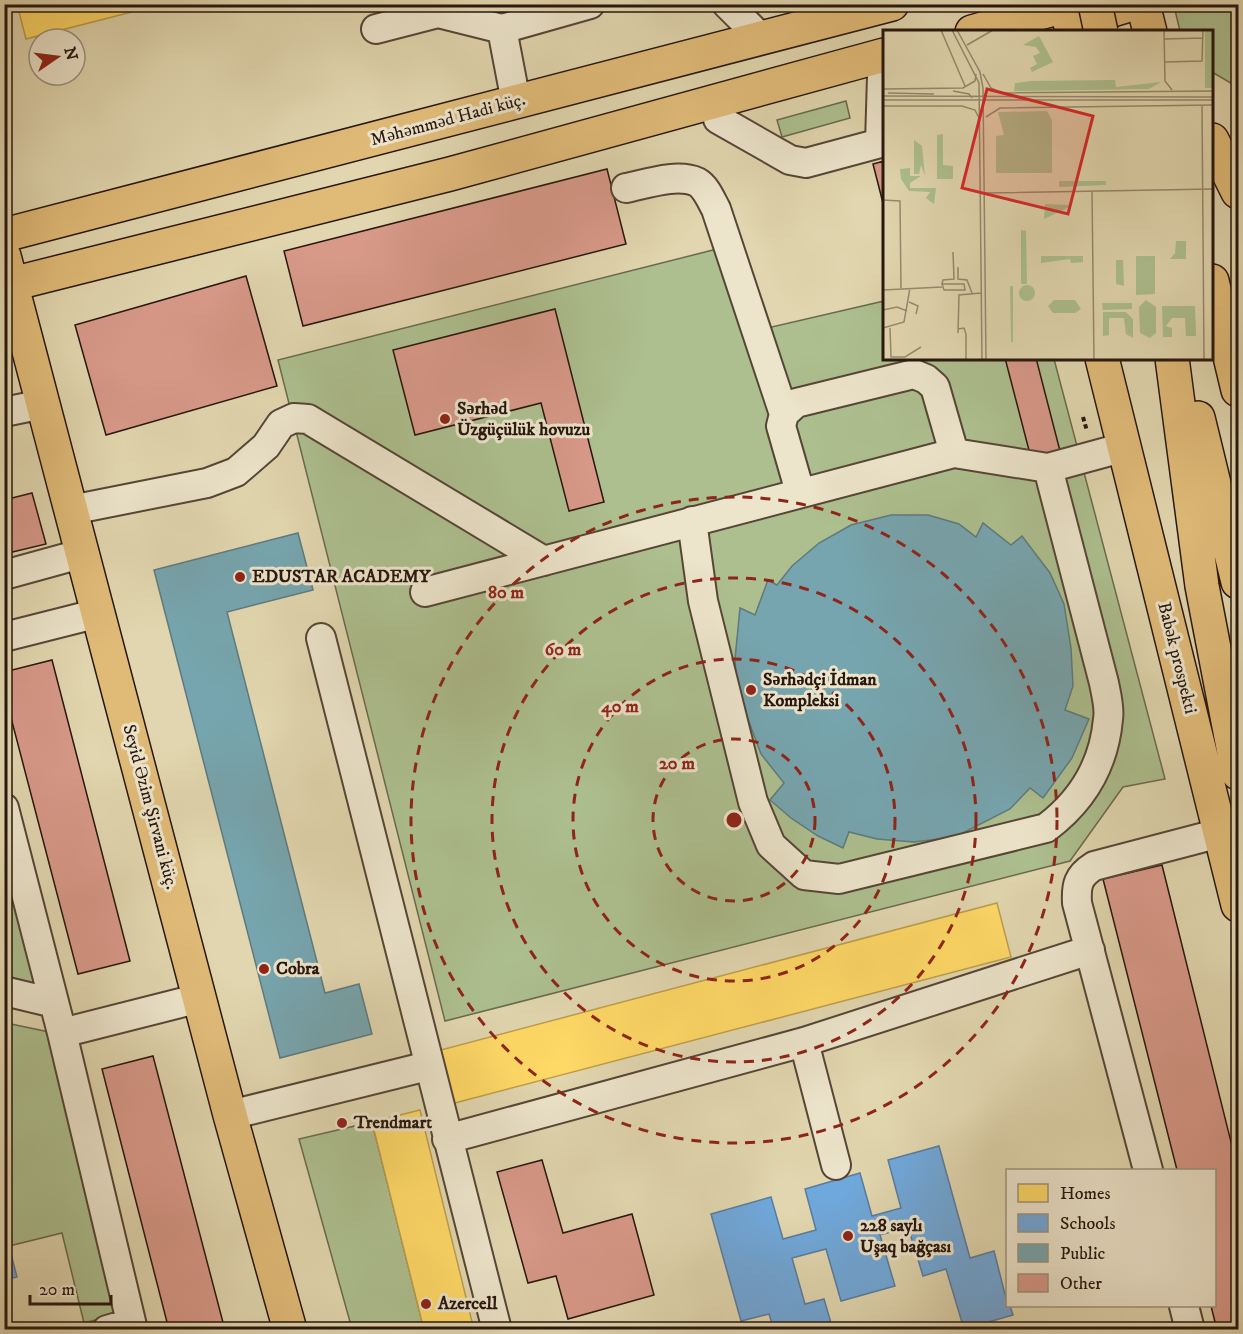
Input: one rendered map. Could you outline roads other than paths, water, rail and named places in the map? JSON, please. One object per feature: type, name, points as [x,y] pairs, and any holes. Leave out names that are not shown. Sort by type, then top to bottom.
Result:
[{"type":"main road","points":[[770,36],[847,4]]},
{"type":"main road","name":"Məhəmməd Hadi küç.","points":[[4,235],[892,4]]},
{"type":"main road","points":[[1038,23],[1071,4]]},
{"type":"main road","points":[[1095,4],[1101,30]]},
{"type":"main road","points":[[987,30],[1038,23],[1132,4]]},
{"type":"main road","points":[[1143,4],[1150,30]]},
{"type":"main road","points":[[450,174],[549,163],[718,119],[883,71]]},
{"type":"main road","points":[[7,275],[450,174],[883,71]]},
{"type":"main road","points":[[1213,142],[1238,191]]},
{"type":"main road","points":[[1238,191],[1239,168]]},
{"type":"main road","name":"Seyid Əzim Şirvani küç.","points":[[7,275],[84,553],[230,1115],[290,1329]]},
{"type":"main road","points":[[1213,283],[1239,374]]},
{"type":"main road","points":[[1213,283],[1239,390]]},
{"type":"main road","points":[[1103,360],[1116,410]]},
{"type":"main road","points":[[1108,360],[1116,410]]},
{"type":"main road","points":[[1172,360],[1202,586],[1239,773]]},
{"type":"main road","points":[[1184,360],[1239,582]]},
{"type":"main road","name":"Babək prospekti","points":[[1116,410],[1239,905]]},
{"type":"lane","points":[[376,29],[438,13],[502,29],[590,4]]},
{"type":"lane","points":[[727,4],[770,36]]},
{"type":"lane","points":[[502,29],[516,102]]},
{"type":"lane","points":[[718,119],[790,159],[806,163],[882,143],[883,107]]},
{"type":"lane","points":[[626,188],[673,179],[696,182],[706,190],[716,208],[784,414],[781,426],[800,492]]},
{"type":"lane","points":[[784,414],[796,403],[914,374],[926,379],[935,387],[954,453]]},
{"type":"lane","points":[[4,412],[44,404]]},
{"type":"lane","points":[[71,510],[207,483],[236,472],[266,446],[280,424],[294,418],[308,419],[544,561]]},
{"type":"lane","points":[[425,592],[954,453],[1048,468],[1125,447]]},
{"type":"lane","points":[[692,521],[703,601],[758,813],[771,845],[804,875],[839,879],[1046,828],[1069,810],[1098,765],[1109,718],[1104,683],[1048,468]]},
{"type":"lane","points":[[4,575],[84,553]]},
{"type":"lane","points":[[4,637],[99,613]]},
{"type":"lane","points":[[321,638],[428,1066],[497,1329]]},
{"type":"lane","points":[[4,808],[62,1033],[124,1327]]},
{"type":"lane","points":[[1148,1169],[1077,903],[1076,885],[1082,873],[1094,866],[1220,833]]},
{"type":"lane","points":[[447,1139],[804,1042],[1090,950]]},
{"type":"lane","points":[[4,991],[54,1003]]},
{"type":"lane","points":[[62,1033],[200,998]]},
{"type":"lane","points":[[804,1042],[836,1165]]},
{"type":"lane","points":[[230,1115],[428,1066]]},
{"type":"lane","points":[[1184,1307],[1190,1329]]},
{"type":"place","name":"Sərhəd Üzgüçülük hovuzu","points":[[445,419]]},
{"type":"place","name":"EDUSTAR ACADEMY","points":[[240,577]]},
{"type":"place","name":"Sərhədçi İdman Kompleksi","points":[[751,690]]},
{"type":"place","name":"Cobra","points":[[264,969]]},
{"type":"place","name":"Trendmart","points":[[342,1123]]},
{"type":"place","name":"228 saylı Uşaq bağçası","points":[[848,1236]]},
{"type":"place","name":"Azercell","points":[[426,1304]]}]
